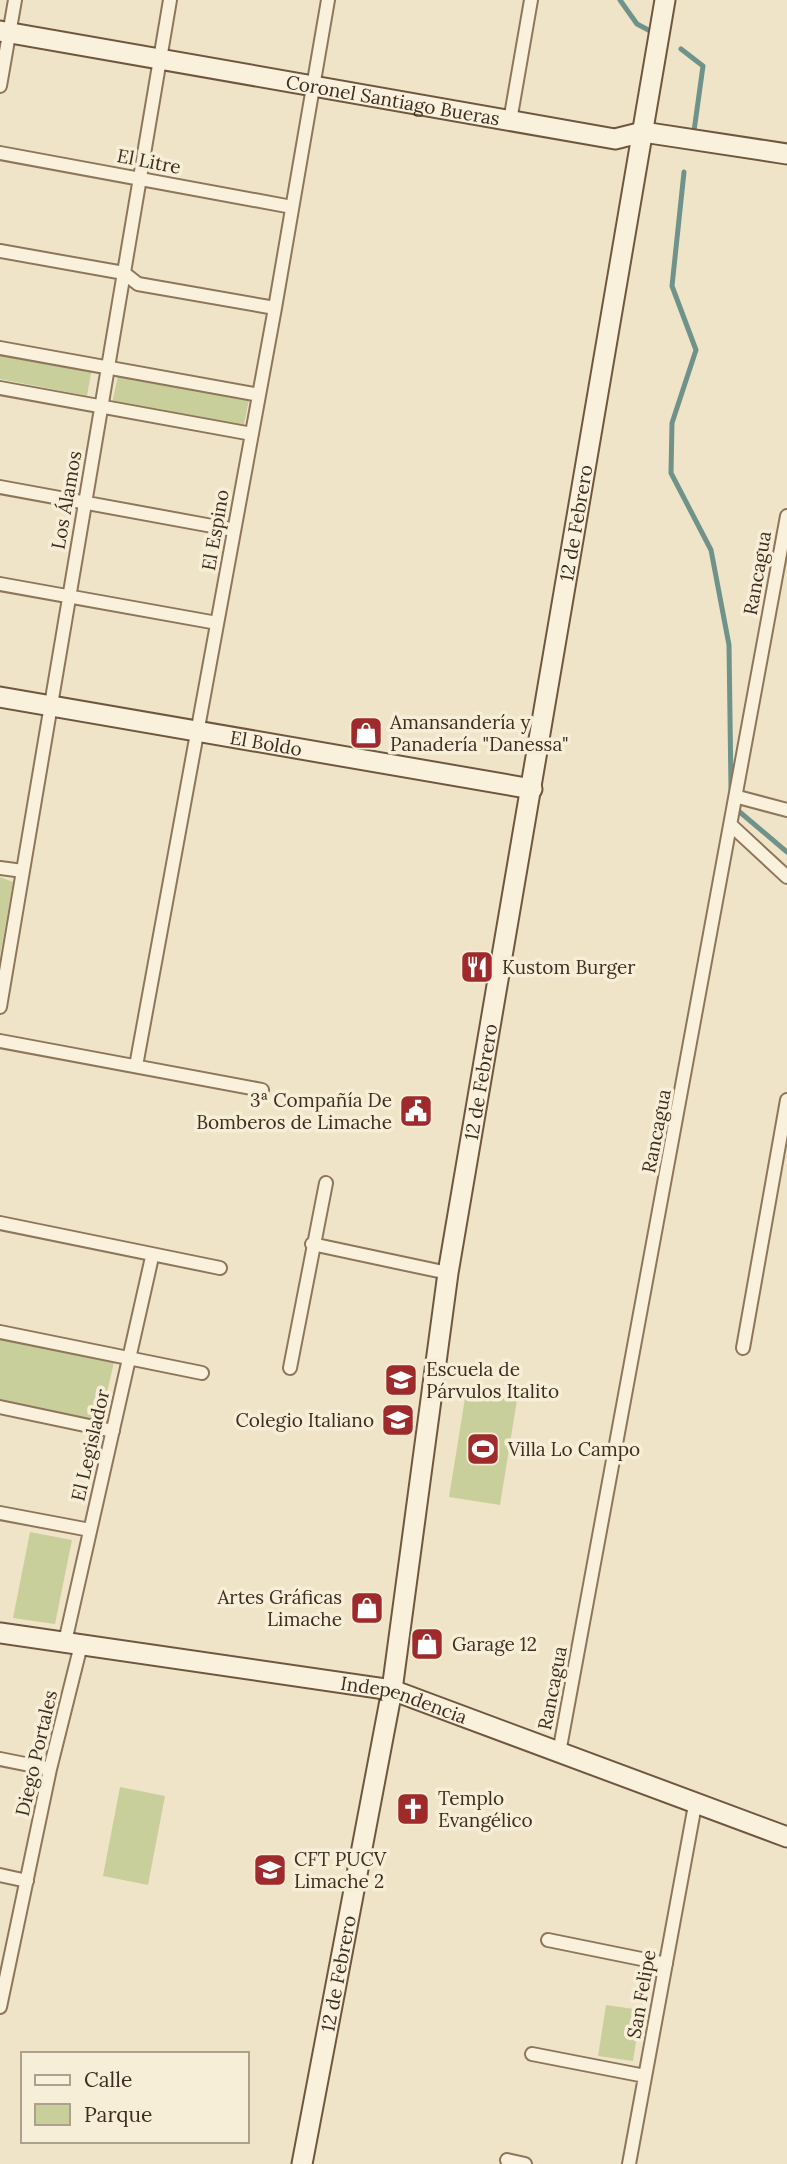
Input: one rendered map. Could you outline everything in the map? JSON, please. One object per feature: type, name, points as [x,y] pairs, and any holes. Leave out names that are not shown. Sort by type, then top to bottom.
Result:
[{"type":"street","points":[[0,86],[5,32],[15,0]]},
{"type":"street","name":"Los Álamos","points":[[0,1007],[170,0]]},
{"type":"street","name":"El Espino","points":[[136,1066],[275,308],[328,0]]},
{"type":"street","points":[[510,121],[531,0]]},
{"type":"street","name":"12 de Febrero","points":[[302,2164],[392,1690],[448,1273],[665,0]]},
{"type":"street","name":"Coronel Santiago Bueras","points":[[5,32],[615,139],[643,132],[787,155]]},
{"type":"street","name":"El Litre","points":[[0,153],[292,207]]},
{"type":"street","points":[[0,251],[124,273],[138,284],[275,308]]},
{"type":"street","points":[[0,348],[259,395]]},
{"type":"street","points":[[0,388],[252,434]]},
{"type":"street","points":[[0,487],[234,530]]},
{"type":"street","name":"Rancagua","points":[[559,1753],[735,810],[787,516]]},
{"type":"street","points":[[0,584],[217,624]]},
{"type":"street","name":"El Boldo","points":[[0,697],[532,789]]},
{"type":"street","points":[[735,810],[787,810]]},
{"type":"street","points":[[735,810],[787,877]]},
{"type":"street","points":[[0,868],[23,871]]},
{"type":"street","points":[[0,1041],[262,1090]]},
{"type":"street","points":[[743,1348],[787,1100]]},
{"type":"street","points":[[290,1368],[326,1183]]},
{"type":"street","points":[[0,1223],[152,1257],[220,1268]]},
{"type":"street","points":[[312,1244],[448,1273]]},
{"type":"street","name":"El Legislador","points":[[73,1644],[90,1530],[152,1257]]},
{"type":"street","points":[[0,1332],[202,1373]]},
{"type":"street","points":[[0,1407],[113,1431]]},
{"type":"street","points":[[0,1513],[90,1530]]},
{"type":"street","name":"Independencia","points":[[0,1633],[392,1690],[787,1838]]},
{"type":"street","name":"Diego Portales","points":[[0,2007],[73,1644]]},
{"type":"street","points":[[0,1759],[50,1769]]},
{"type":"street","name":"San Felipe","points":[[629,2164],[695,1805]]},
{"type":"street","points":[[0,1875],[27,1881]]},
{"type":"street","points":[[548,1940],[666,1964]]},
{"type":"street","points":[[533,2054],[645,2076]]},
{"type":"street","points":[[507,2161],[525,2164]]},
{"type":"green space","points":[[0,349],[92,368],[87,396],[0,379]]},
{"type":"green space","points":[[118,375],[249,400],[243,429],[112,404]]},
{"type":"green space","points":[[0,877],[13,882],[0,956]]},
{"type":"green space","points":[[0,1335],[115,1358],[101,1418],[92,1421],[0,1402]]},
{"type":"green space","name":"Villa Lo Campo","points":[[466,1392],[517,1400],[500,1505],[449,1497]]},
{"type":"green space","points":[[30,1532],[72,1540],[55,1624],[13,1618]]},
{"type":"green space","points":[[120,1787],[165,1796],[148,1885],[103,1876]]},
{"type":"green space","points":[[606,2005],[641,2010],[633,2061],[598,2056]]},
{"type":"waterway","points":[[620,0],[637,24],[654,33]]},
{"type":"waterway","points":[[681,49],[703,66],[694,131]]},
{"type":"waterway","points":[[684,172],[672,286],[696,350],[672,423],[671,473],[711,550],[729,645],[731,789]]},
{"type":"waterway","points":[[735,808],[787,852]]},
{"type":"place","name":"Amansandería y Panadería \"Danessa\"","points":[[366,733]]},
{"type":"place","name":"Kustom Burger","points":[[477,967]]},
{"type":"place","name":"3ª Compañía De Bomberos de Limache","points":[[416,1111]]},
{"type":"place","name":"Escuela de Párvulos Italito","points":[[401,1380]]},
{"type":"place","name":"Colegio Italiano","points":[[398,1420]]},
{"type":"place","name":"Villa Lo Campo","points":[[483,1449]]},
{"type":"place","name":"Artes Gráficas Limache","points":[[367,1608]]},
{"type":"place","name":"Garage 12","points":[[427,1644]]},
{"type":"place","name":"Templo Evangélico","points":[[413,1809]]},
{"type":"place","name":"CFT PUCV Limache 2","points":[[270,1870]]}]
